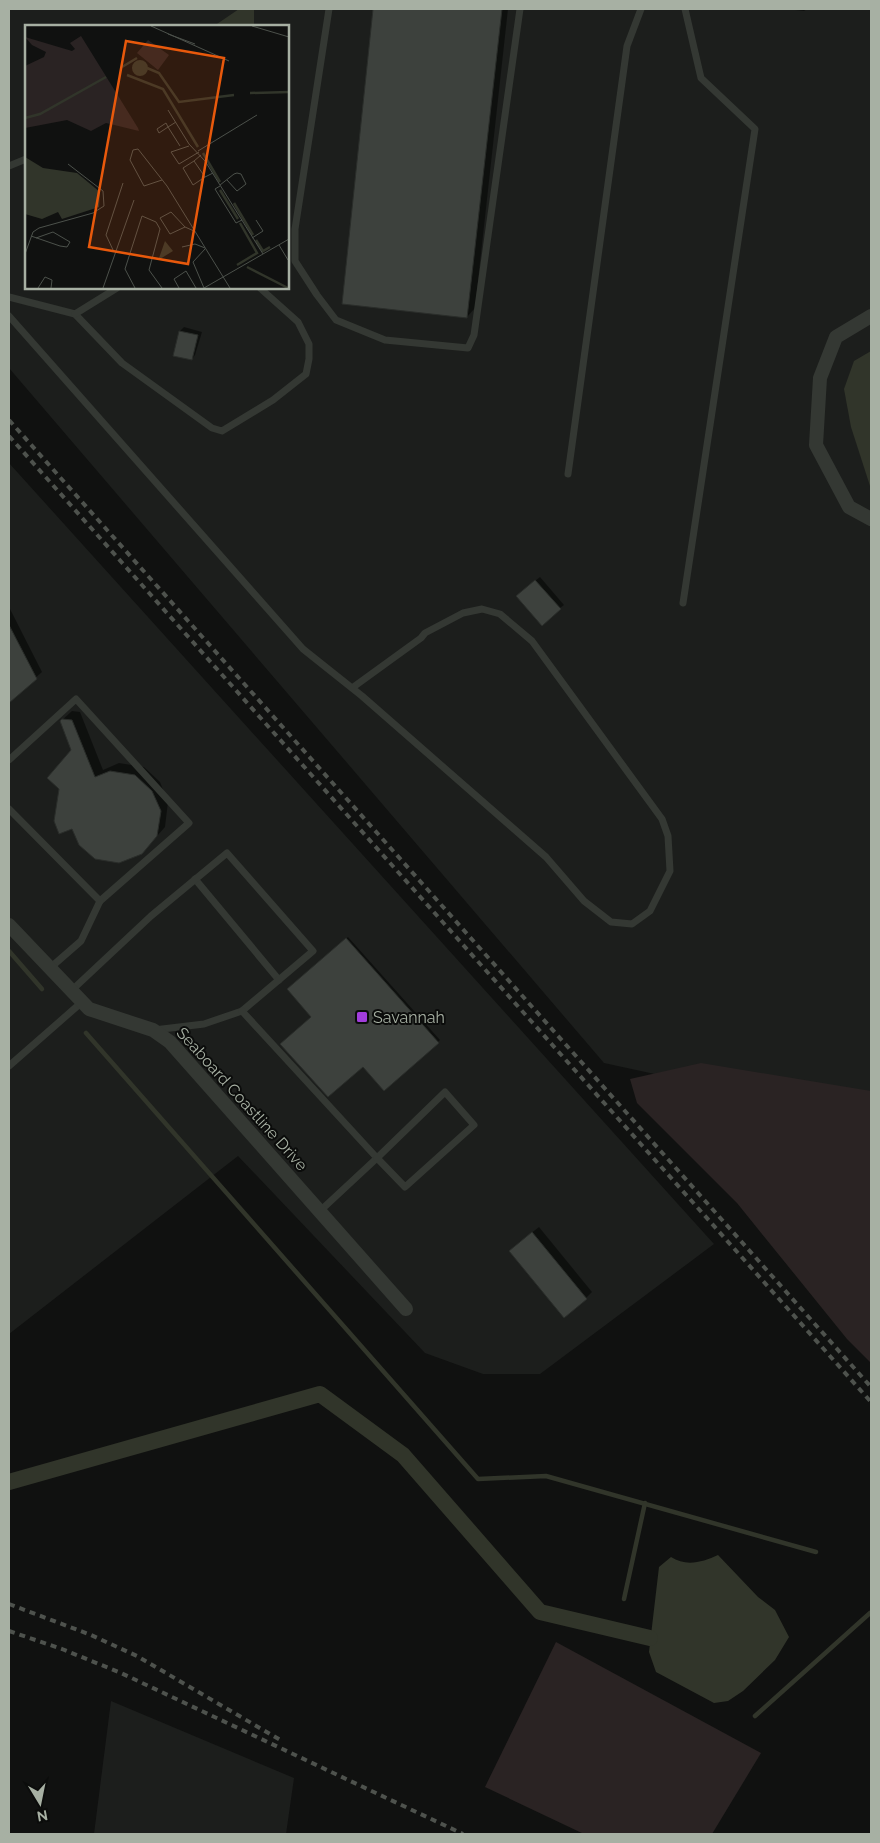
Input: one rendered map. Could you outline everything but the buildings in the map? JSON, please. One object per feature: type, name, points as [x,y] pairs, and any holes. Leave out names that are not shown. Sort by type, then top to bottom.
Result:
[{"type":"street","points":[[871,316],[836,337],[820,378],[816,445],[849,507],[871,519]]},
{"type":"street","name":"Seaboard Coastline Drive","points":[[9,925],[89,1009],[153,1030],[170,1042],[406,1309]]},
{"type":"lane","points":[[329,9],[295,229],[295,261],[316,296],[336,320],[385,340],[468,348],[474,335],[520,9]]},
{"type":"lane","points":[[568,474],[627,46],[640,9]]},
{"type":"lane","points":[[683,602],[755,129],[701,78],[685,9]]},
{"type":"lane","points":[[9,166],[25,159]]},
{"type":"lane","points":[[76,314],[115,289]]},
{"type":"lane","points":[[9,297],[76,314],[122,363],[212,428],[222,431],[273,400],[306,374],[310,359],[309,344],[298,322],[261,289]]},
{"type":"lane","points":[[9,316],[303,649],[352,688],[546,857],[584,901],[611,922],[632,924],[650,911],[670,871],[668,836],[662,819],[532,641],[500,614],[482,609],[463,614],[425,633],[421,638],[352,688]]},
{"type":"lane","points":[[9,760],[76,698],[189,823],[100,901],[80,941],[50,968]]},
{"type":"lane","points":[[9,809],[100,901]]},
{"type":"lane","points":[[71,991],[152,916],[227,853],[313,951],[242,1011],[204,1024],[153,1030]]},
{"type":"lane","points":[[195,879],[279,980]]},
{"type":"lane","points":[[9,1066],[82,1002]]},
{"type":"lane","points":[[242,1011],[377,1158],[405,1187],[474,1125],[445,1092],[377,1158],[320,1212]]},
{"type":"shaded area","points":[[9,9],[871,9],[871,1115],[765,1098],[604,1063],[9,368]]},
{"type":"shaded area","points":[[239,9],[254,9],[254,25],[215,25]]},
{"type":"shaded area","points":[[871,351],[871,489],[851,427],[844,389],[854,361]]},
{"type":"shaded area","points":[[9,463],[714,1244],[540,1374],[483,1374],[425,1353],[238,1156],[9,1334]]},
{"type":"shaded area","points":[[701,1063],[871,1091],[871,1363],[847,1339],[737,1203],[637,1103],[630,1079]]},
{"type":"shaded area","points":[[718,1555],[758,1597],[775,1610],[789,1637],[775,1660],[743,1691],[728,1701],[714,1703],[656,1672],[649,1652],[659,1567],[671,1557],[689,1563],[706,1560]]},
{"type":"shaded area","points":[[556,1642],[761,1753],[712,1834],[584,1834],[485,1787]]},
{"type":"shaded area","points":[[111,1701],[294,1778],[286,1834],[94,1834]]},
{"type":"waterway","points":[[9,951],[42,989]]},
{"type":"waterway","points":[[86,1033],[478,1479],[546,1476],[816,1552]]},
{"type":"waterway","points":[[9,1482],[320,1394],[403,1455],[540,1612],[650,1638]]},
{"type":"waterway","points":[[624,1599],[645,1503]]},
{"type":"waterway","points":[[755,1716],[870,1613]]},
{"type":"railway","points":[[9,420],[871,1387]]},
{"type":"railway","points":[[9,436],[871,1402]]},
{"type":"railway","points":[[9,1604],[91,1635],[137,1656],[282,1741]]},
{"type":"railway","points":[[9,1631],[62,1649],[121,1673],[463,1834]]},
{"type":"place","name":"Savannah","points":[[362,1017]]}]
